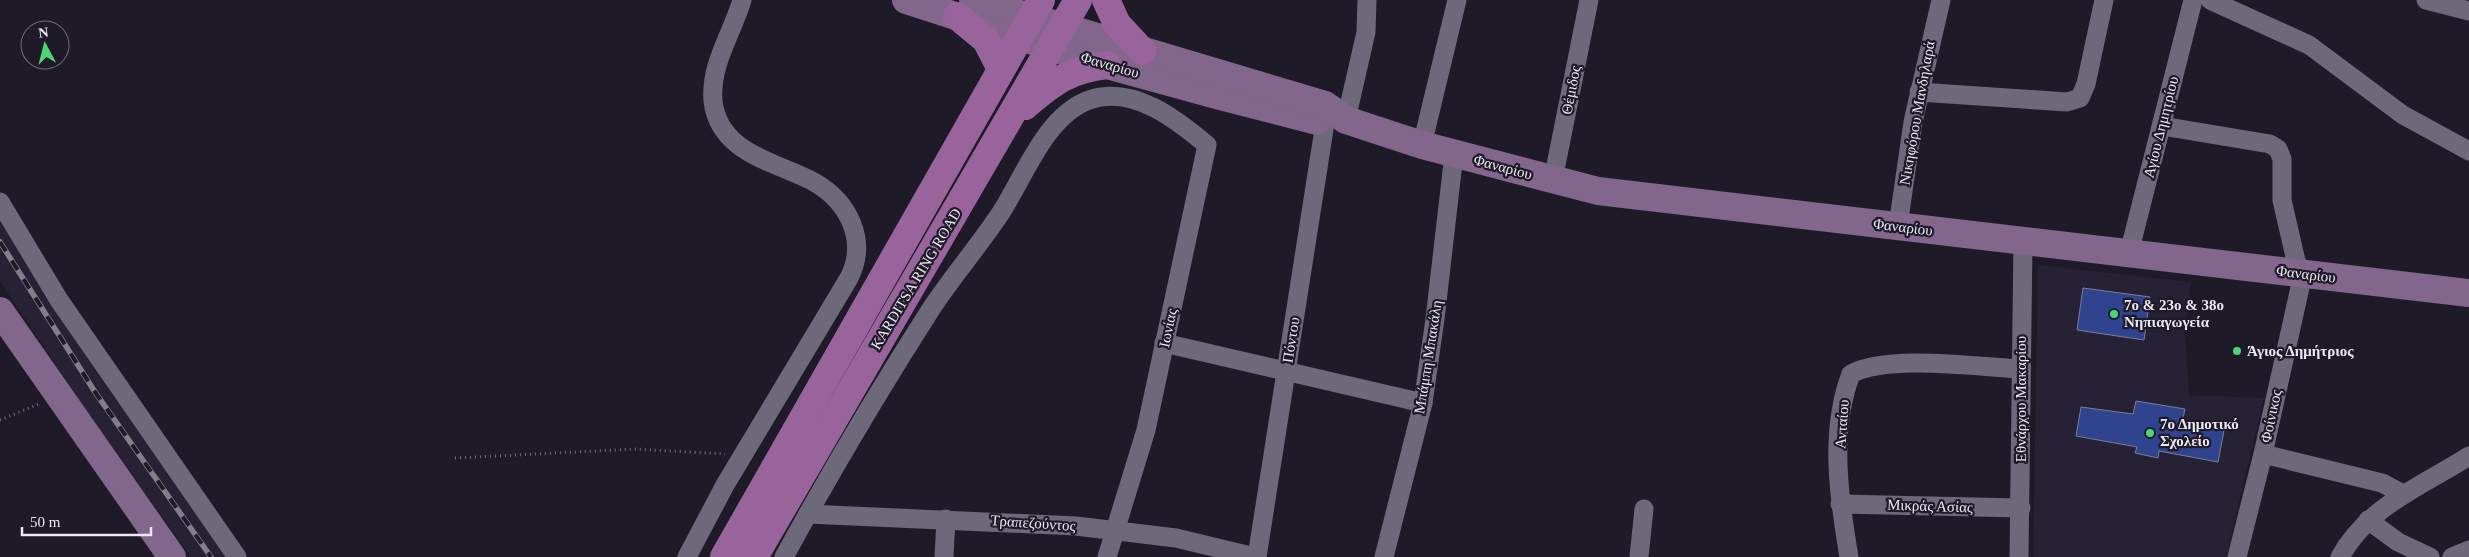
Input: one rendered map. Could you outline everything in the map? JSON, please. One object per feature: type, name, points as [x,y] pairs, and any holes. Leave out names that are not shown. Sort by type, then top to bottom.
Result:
[{"type":"main road","name":"Φαναρίου","points":[[906,0],[1030,18],[1057,38],[1107,64],[1220,96],[1336,121],[1598,191],[2469,293]]},
{"type":"main road","name":"KARDITSA RING ROAD","points":[[754,557],[1078,0]]},
{"type":"main road","points":[[1106,0],[1118,24],[1142,51]]},
{"type":"main road","points":[[965,8],[986,40],[1001,69]]},
{"type":"main road","name":"KARDITSA RING ROAD","points":[[724,557],[1030,18]]},
{"type":"main road","name":"Φαναρίου","points":[[1057,38],[1142,51],[1325,105],[1336,121]]},
{"type":"main road","points":[[1010,119],[1057,79],[1075,71],[1107,64]]},
{"type":"main road","points":[[0,311],[172,557]]},
{"type":"street","points":[[687,557],[743,456],[849,278],[856,263],[858,247],[852,220],[835,199],[817,183],[746,150],[730,136],[718,119],[713,100],[715,72],[740,7],[752,0]]},
{"type":"street","name":"Πόντου","points":[[1256,557],[1286,371],[1336,121],[1366,32],[1367,0]]},
{"type":"street","points":[[1422,145],[1457,0]]},
{"type":"street","name":"Θέμιδος","points":[[1553,180],[1590,0]]},
{"type":"street","name":"Νικηφόρου Μανδηλαρά","points":[[1898,226],[1919,92],[1940,0]]},
{"type":"street","points":[[1919,92],[2067,102],[2080,98],[2086,84],[2104,0]]},
{"type":"street","name":"Αγίου Δημητρίου","points":[[2129,253],[2193,0]]},
{"type":"street","points":[[2210,0],[2309,45],[2403,115],[2469,151]]},
{"type":"street","points":[[2426,0],[2469,12]]},
{"type":"street","name":"Ιωνίας","points":[[808,514],[931,310],[995,221],[1049,132],[1075,108],[1100,97],[1132,100],[1161,111],[1208,145],[1146,430],[1107,557]]},
{"type":"street","points":[[2162,126],[2270,144],[2278,149],[2282,159],[2282,200],[2296,261],[2302,274]]},
{"type":"street","name":"Μπάμπη Μπακάλη","points":[[1384,557],[1423,403],[1435,319],[1454,154]]},
{"type":"street","points":[[0,202],[59,300],[236,557]]},
{"type":"street","name":"Εθνάρχου Μακαρίου","points":[[2019,557],[2023,241]]},
{"type":"street","name":"Φοίνικος","points":[[2237,557],[2263,454],[2302,274]]},
{"type":"street","points":[[1164,343],[1423,403]]},
{"type":"street","name":"Ανταίου","points":[[1850,557],[1840,504],[1840,408],[1851,374],[1862,368],[1895,363],[2021,370]]},
{"type":"street","points":[[2263,454],[2382,483],[2403,494]]},
{"type":"street","points":[[2340,557],[2368,520],[2388,503],[2469,456]]},
{"type":"street","name":"Μικράς Ασίας","points":[[1840,504],[2020,508]]},
{"type":"street","points":[[1639,557],[1644,508]]},
{"type":"street","points":[[784,557],[808,514]]},
{"type":"street","name":"Τραπεζούντος","points":[[808,514],[1046,524],[1114,530],[1176,538],[1256,557]]},
{"type":"street","points":[[944,557],[946,519]]},
{"type":"street","points":[[2368,520],[2398,542],[2430,557]]},
{"type":"street","points":[[2452,557],[2469,550]]},
{"type":"path","points":[[0,420],[58,396]]},
{"type":"path","points":[[455,458],[634,449],[743,456]]},
{"type":"shaded area","points":[[0,218],[35,277],[101,379],[227,557],[191,557],[79,400],[0,281]]},
{"type":"shaded area","points":[[2038,265],[2191,282],[2185,331],[2189,395],[2264,398],[2226,557],[2033,557]]},
{"type":"building","name":"7ο & 23ο & 38ο Νηπιαγωγεία","points":[[2083,288],[2150,297],[2144,340],[2077,330]]},
{"type":"building","name":"7ο Δημοτικό Σχολείο","points":[[2136,401],[2185,409],[2182,423],[2224,431],[2218,462],[2159,451],[2158,458],[2135,453],[2137,447],[2076,436],[2081,407],[2133,414]]},
{"type":"railway","points":[[0,242],[95,392],[211,557]]},
{"type":"place","name":"7ο & 23ο & 38ο Νηπιαγωγεία","points":[[2114,314]]},
{"type":"place","name":"Άγιος Δημήτριος","points":[[2237,351]]},
{"type":"place","name":"7ο Δημοτικό Σχολείο","points":[[2150,433]]}]
